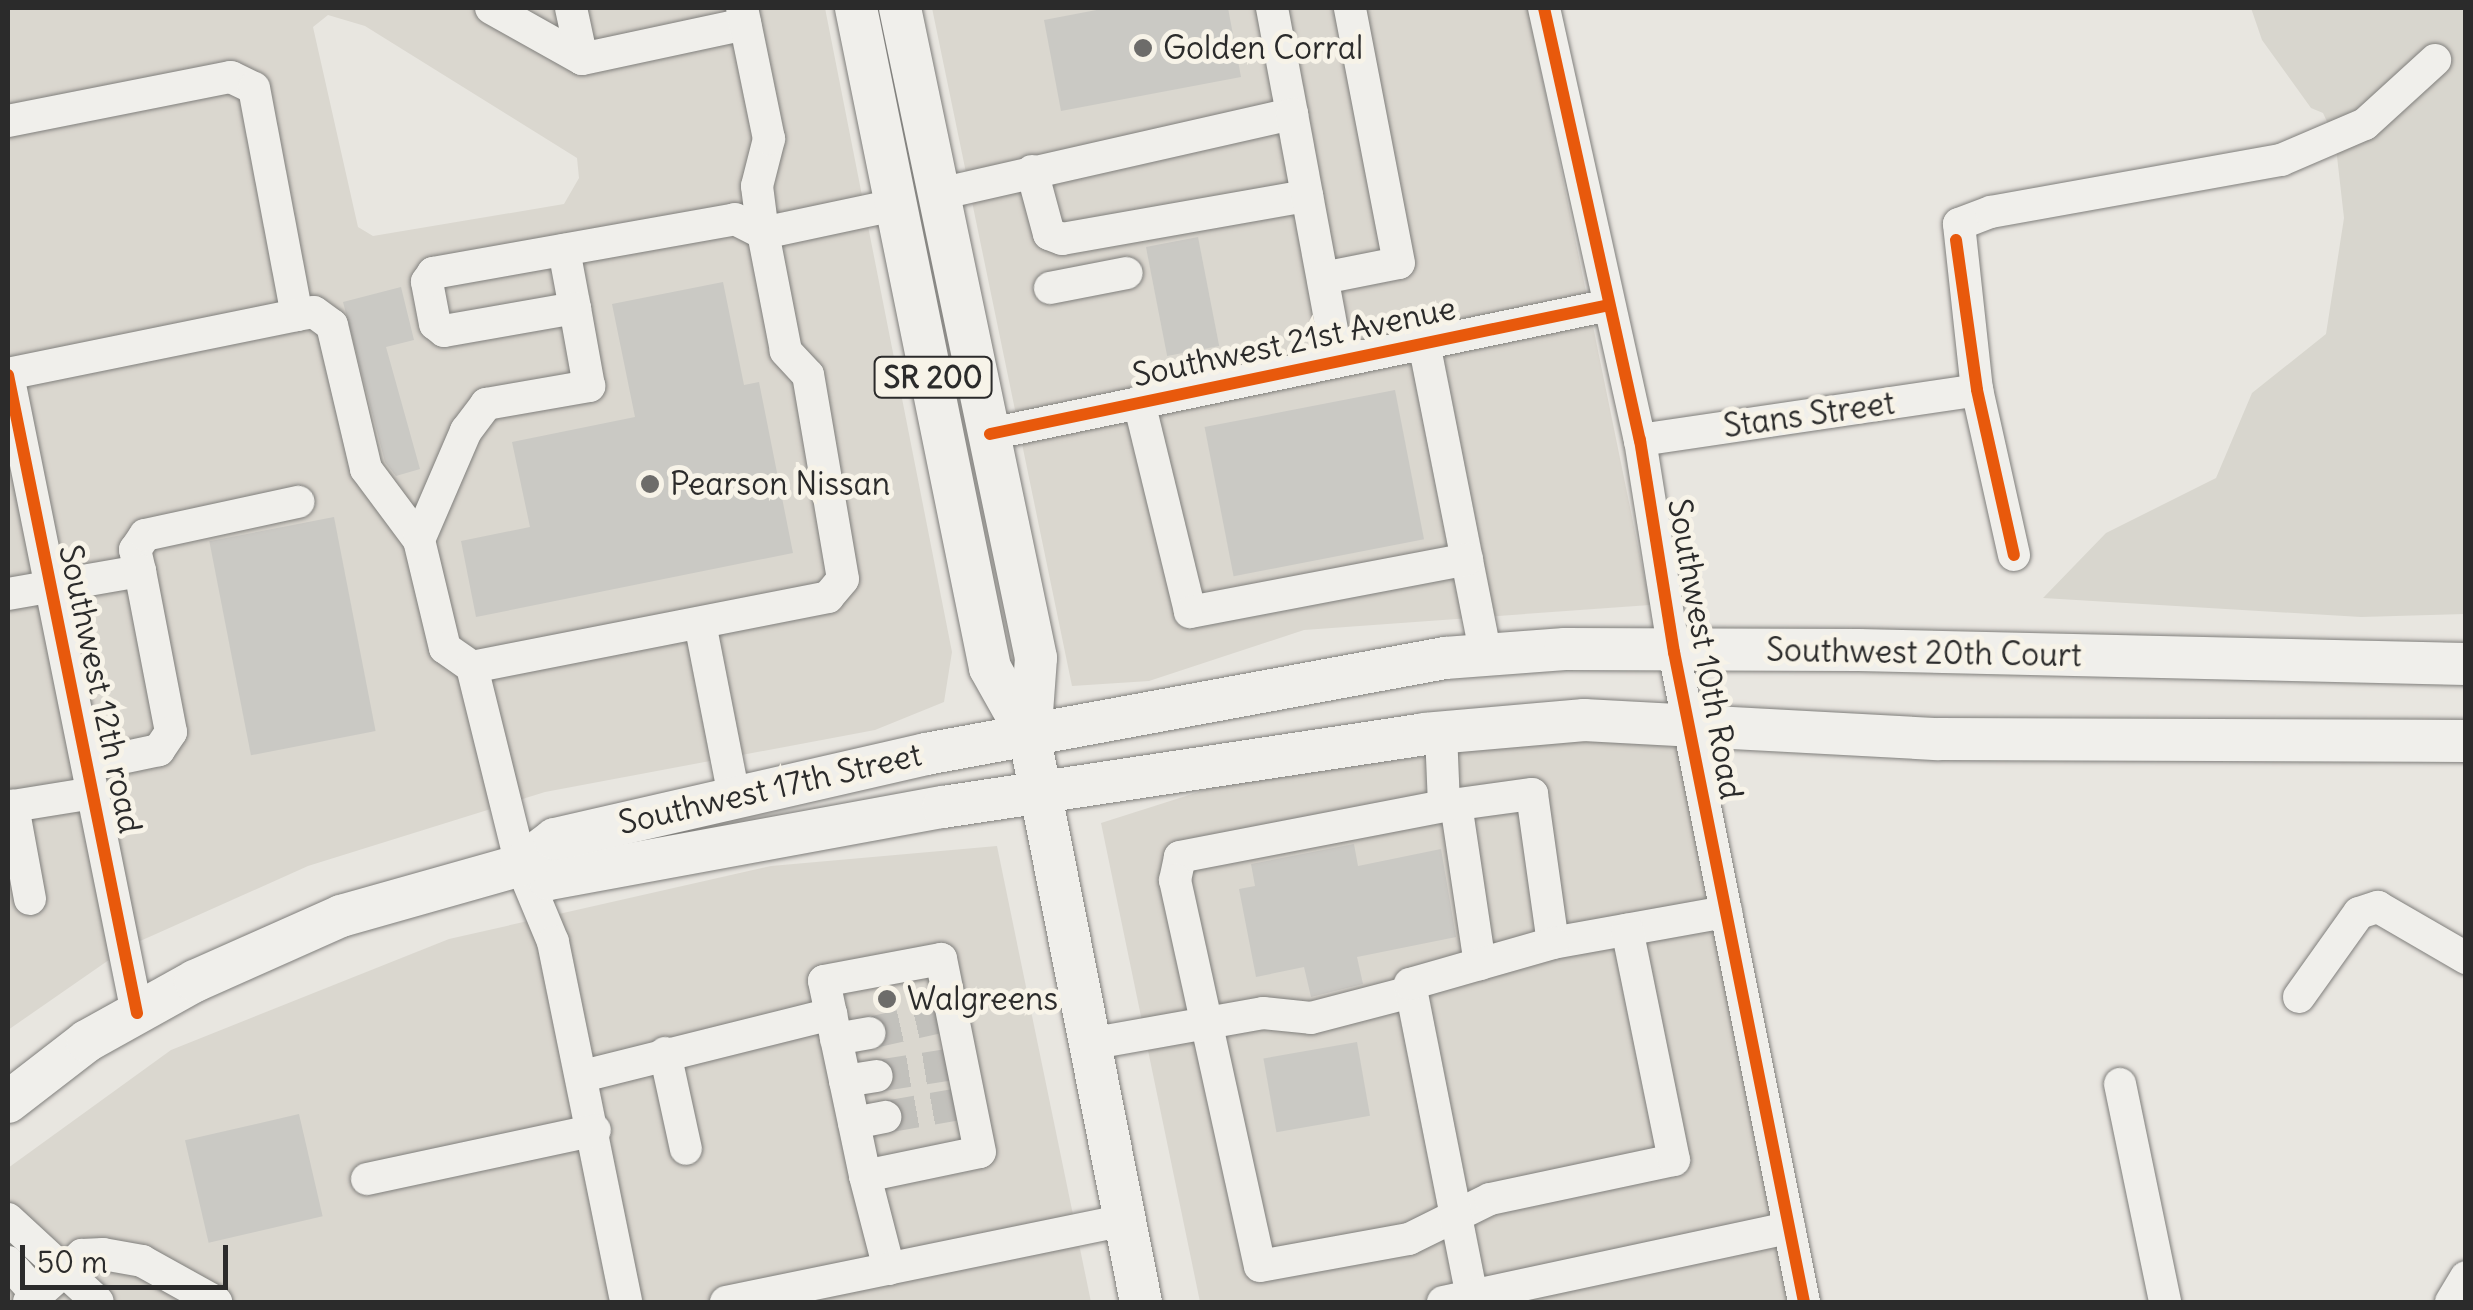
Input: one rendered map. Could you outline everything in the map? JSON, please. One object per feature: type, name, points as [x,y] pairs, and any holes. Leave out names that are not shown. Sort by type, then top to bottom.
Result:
[{"type":"main road","name":"SR 200","points":[[856,8],[990,434],[1036,658],[1030,739],[1039,795],[1141,1302]]},
{"type":"main road","name":"SR 200","points":[[900,8],[919,199],[990,668],[1030,739]]},
{"type":"main road","name":"Southwest 20th Court","points":[[1030,739],[1486,655],[2138,654],[2466,664]]},
{"type":"main road","points":[[1039,795],[1440,733],[1584,720],[1938,739],[2466,741]]},
{"type":"main road","name":"Southwest 17th Street","points":[[8,1102],[137,1013],[341,916],[521,865],[555,839],[926,754],[1030,739]]},
{"type":"main road","name":"Southwest 17th Street","points":[[521,865],[549,879],[1039,795]]},
{"type":"street","points":[[472,666],[828,598],[843,579],[808,375],[786,351],[763,233],[756,186],[769,139],[743,16],[582,59],[491,8]]},
{"type":"street","points":[[570,8],[582,59]]},
{"type":"street","points":[[1272,8],[1338,361]]},
{"type":"street","points":[[1323,278],[1399,263],[1350,8]]},
{"type":"street","name":"Southwest 10th Road","points":[[1544,8],[1640,440],[1674,652],[1804,1302]]},
{"type":"street","points":[[2014,555],[1977,390],[1956,240],[1959,224],[1990,212],[2281,160],[2365,124],[2435,60]]},
{"type":"street","points":[[8,121],[232,78],[254,88],[297,315]]},
{"type":"street","points":[[575,308],[444,332],[435,324],[428,282],[433,273],[735,219],[763,233],[1292,114]]},
{"type":"street","points":[[1032,171],[1049,234],[1062,239],[1308,196]]},
{"type":"street","points":[[419,540],[466,431],[486,404],[589,386],[564,250]]},
{"type":"street","points":[[1050,288],[1127,273]]},
{"type":"street","name":"Southwest 21st Avenue","points":[[990,434],[1609,305]]},
{"type":"street","points":[[8,375],[314,312],[332,325],[366,469],[419,540],[445,648],[472,666],[521,865],[552,942],[595,1130],[626,1302]]},
{"type":"street","points":[[1424,343],[1486,655]]},
{"type":"street","name":"Southwest 12th road","points":[[8,375],[137,1013]]},
{"type":"street","name":"Stans Street","points":[[1640,440],[1977,390]]},
{"type":"street","points":[[1139,402],[1190,612],[1467,559]]},
{"type":"street","points":[[30,899],[10,794],[90,779],[159,750],[171,732],[136,550],[145,535],[298,502]]},
{"type":"street","points":[[8,594],[140,572]]},
{"type":"street","points":[[700,622],[734,796]]},
{"type":"street","points":[[1440,733],[1480,964]]},
{"type":"street","points":[[1554,943],[1532,794],[1450,805],[1180,857],[1175,880],[1211,1022],[1260,1266],[1409,1239],[1490,1199],[1674,1160],[1627,930]]},
{"type":"street","points":[[2299,997],[2358,913],[2378,908],[2466,958]]},
{"type":"street","points":[[1726,912],[1554,943],[1410,984],[1456,1218],[1456,1300],[1789,1228]]},
{"type":"street","points":[[865,1176],[980,1152],[962,1103],[943,1017],[941,959],[824,981],[833,1027],[861,1079],[869,1120],[865,1176],[889,1269]]},
{"type":"street","points":[[1089,1044],[1263,1013],[1311,1018],[1412,992]]},
{"type":"street","points":[[583,1076],[665,1053],[833,1027],[869,1032]]},
{"type":"street","points":[[665,1053],[686,1149]]},
{"type":"street","points":[[2120,1084],[2165,1302]]},
{"type":"street","points":[[367,1179],[595,1130]]},
{"type":"street","points":[[8,1220],[42,1291]]},
{"type":"street","points":[[726,1302],[1124,1220]]},
{"type":"street","points":[[42,1291],[82,1256],[104,1254],[142,1262],[216,1302]]},
{"type":"street","points":[[8,1262],[42,1291],[98,1302]]},
{"type":"street","points":[[2451,1302],[2466,1277]]},
{"type":"shaded area","points":[[8,8],[825,8],[952,652],[944,702],[875,730],[545,792],[308,866],[129,946],[8,1030]],"holes":[[[328,15],[365,26],[577,158],[579,178],[564,204],[373,236],[358,227],[313,27]]]},
{"type":"shaded area","points":[[932,8],[1528,8],[1650,605],[1304,630],[1149,681],[1072,686]]},
{"type":"shaded area","points":[[2251,8],[2465,8],[2465,614],[2361,617],[2043,598],[2106,533],[2216,478],[2252,393],[2326,334],[2344,218],[2335,139],[2323,113],[2311,108],[2262,40]]},
{"type":"shaded area","points":[[1588,736],[1678,741],[1792,1302],[1200,1302],[1101,823],[1233,781]]},
{"type":"shaded area","points":[[997,846],[1091,1302],[8,1302],[8,1168],[171,1050],[449,939],[771,866]]},
{"type":"building","name":"Golden Corral","points":[[1107,8],[1228,8],[1241,77],[1061,111],[1044,20]]},
{"type":"building","points":[[1198,237],[1219,346],[1167,356],[1146,247]]},
{"type":"building","name":"Pearson Nissan","points":[[723,282],[744,385],[759,382],[793,553],[476,617],[461,541],[530,527],[512,442],[635,417],[612,304]]},
{"type":"building","points":[[401,287],[414,340],[386,347],[420,469],[396,476],[385,462],[343,302]]},
{"type":"building","points":[[1395,390],[1424,539],[1234,576],[1205,427]]},
{"type":"building","points":[[334,517],[376,731],[251,755],[209,541]]},
{"type":"building","points":[[1354,844],[1358,866],[1441,849],[1456,937],[1357,957],[1363,984],[1311,997],[1304,967],[1256,977],[1239,889],[1255,886],[1251,864]]},
{"type":"building","points":[[1357,1042],[1370,1116],[1276,1132],[1263,1058]]},
{"type":"building","points":[[299,1114],[323,1216],[209,1243],[185,1140]]},
{"type":"tunnel","points":[[869,1033],[936,1018]]},
{"type":"tunnel","points":[[877,1076],[947,1065]]},
{"type":"tunnel","points":[[885,1117],[954,1105]]},
{"type":"cycle path","points":[[1544,8],[1640,440],[1674,652],[1804,1302]]},
{"type":"cycle path","points":[[1956,240],[1977,390],[2014,555]]},
{"type":"cycle path","points":[[990,434],[1609,305]]},
{"type":"cycle path","points":[[8,375],[137,1013]]},
{"type":"place","name":"Golden Corral","points":[[1143,48]]},
{"type":"place","name":"Pearson Nissan","points":[[650,484]]},
{"type":"place","name":"Walgreens","points":[[887,999]]}]
